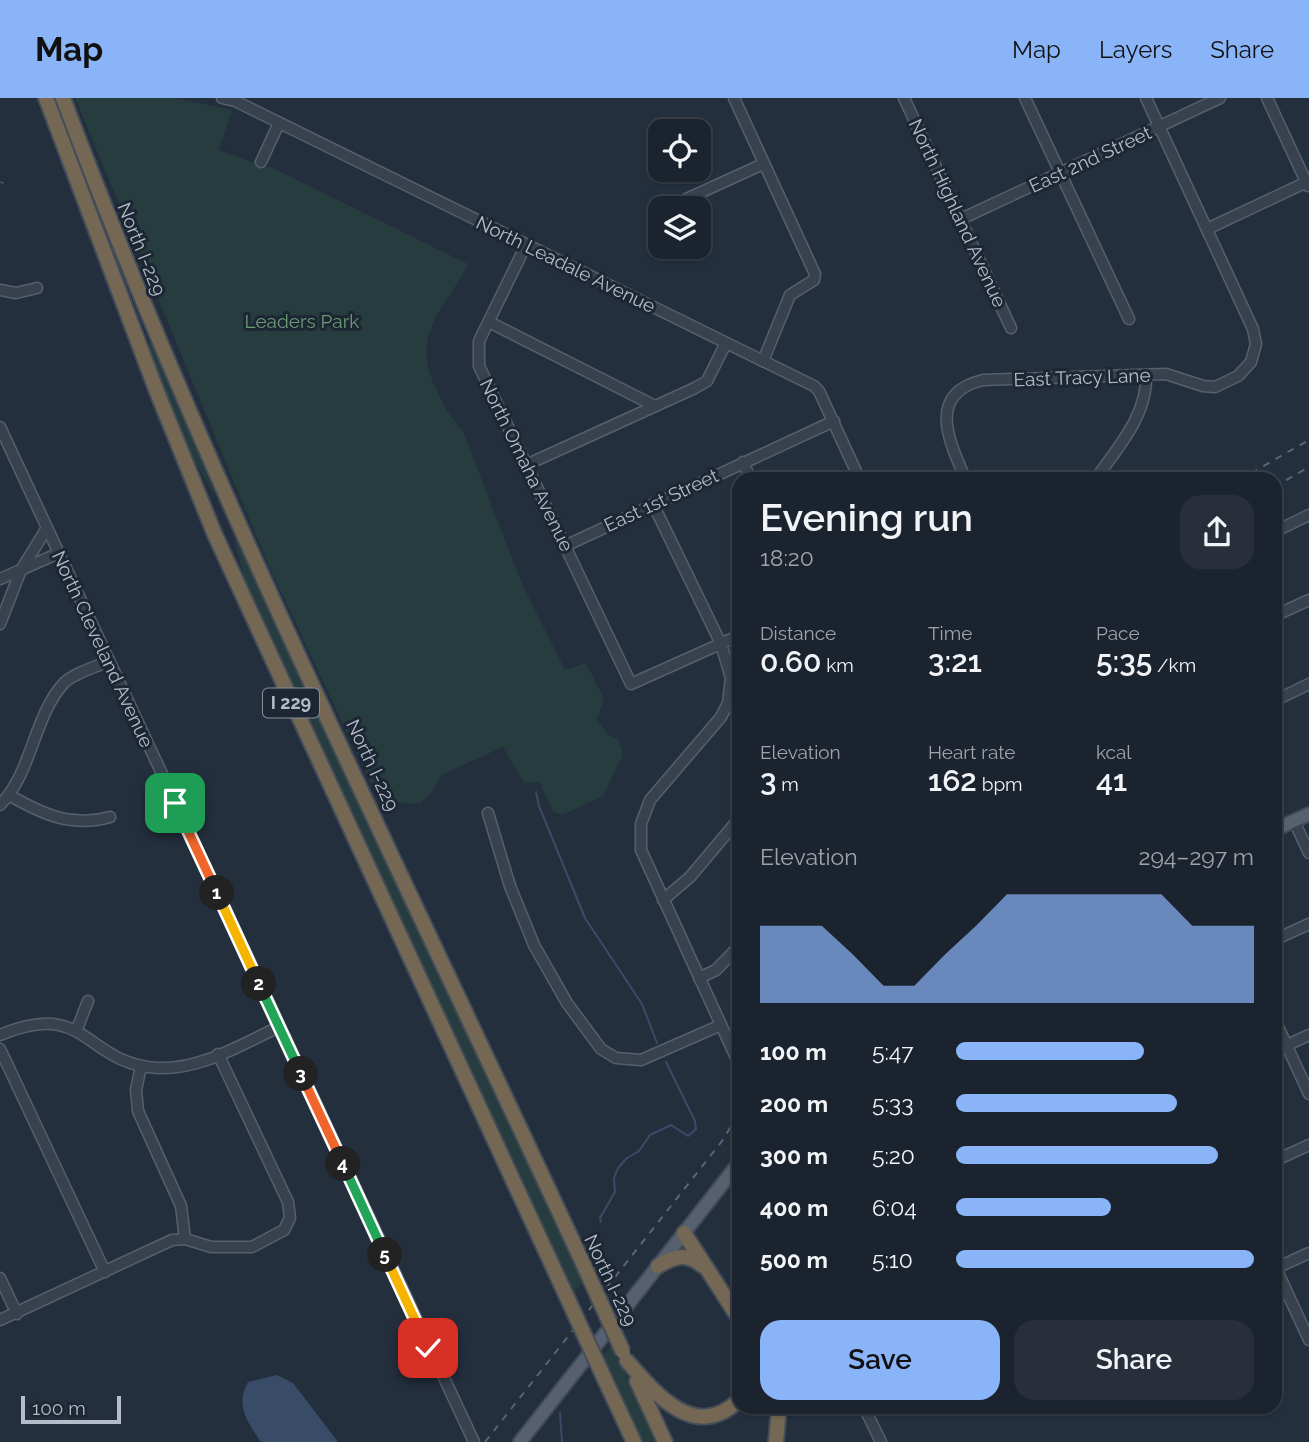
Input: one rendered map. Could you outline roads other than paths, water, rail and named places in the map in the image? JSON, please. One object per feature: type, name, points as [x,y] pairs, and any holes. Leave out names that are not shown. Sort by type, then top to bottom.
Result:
[{"type":"highway","name":"North I-229","points":[[47,98],[140,349],[215,536],[633,1439]]},
{"type":"highway","name":"North I-229","points":[[63,98],[137,290],[198,432],[665,1442]]},
{"type":"highway","points":[[687,1230],[732,1308]]},
{"type":"highway","points":[[687,1230],[732,1294]]},
{"type":"highway","points":[[658,1266],[675,1257],[687,1256],[709,1272]]},
{"type":"highway","points":[[625,1356],[654,1393],[684,1415],[705,1417],[732,1406]]},
{"type":"highway","points":[[776,1442],[778,1414]]},
{"type":"main road","points":[[1282,826],[1309,814]]},
{"type":"main road","points":[[520,1442],[732,1172]]},
{"type":"street","name":"North Leadale Avenue","points":[[222,98],[235,99],[817,388],[856,472]]},
{"type":"street","points":[[734,98],[814,271],[814,280],[790,295],[763,361]]},
{"type":"street","name":"North Highland Avenue","points":[[904,98],[1011,328]]},
{"type":"street","points":[[1025,98],[1129,319]]},
{"type":"street","points":[[1146,98],[1207,229],[1308,184],[1267,98]]},
{"type":"street","name":"East 2nd Street","points":[[961,219],[1220,98]]},
{"type":"street","points":[[261,162],[279,123]]},
{"type":"street","points":[[693,196],[763,163]]},
{"type":"street","name":"East Tracy Lane","points":[[962,472],[946,436],[945,425],[952,401],[970,384],[983,380],[1166,374],[1208,387],[1231,382],[1244,371],[1255,352],[1251,322],[1207,229]]},
{"type":"street","name":"North Omaha Avenue","points":[[526,245],[479,341],[479,366],[631,684],[721,644]]},
{"type":"street","points":[[0,290],[16,293],[37,288]]},
{"type":"street","points":[[489,322],[655,406]]},
{"type":"street","points":[[526,466],[707,381],[726,343]]},
{"type":"street","points":[[1101,472],[1139,414],[1146,393],[1146,375]]},
{"type":"street","name":"East 1st Street","points":[[565,546],[834,421]]},
{"type":"street","name":"North Cleveland Avenue","points":[[0,427],[474,1442]]},
{"type":"street","points":[[743,462],[747,472]]},
{"type":"street","points":[[653,504],[721,644],[731,678],[725,710],[650,800],[640,824],[641,850],[732,1049]]},
{"type":"street","points":[[1282,528],[1309,515]]},
{"type":"street","points":[[0,624],[20,570],[47,528]]},
{"type":"street","points":[[0,579],[59,553]]},
{"type":"street","points":[[1282,612],[1309,600]]},
{"type":"street","points":[[721,644],[732,639]]},
{"type":"street","points":[[0,805],[9,795],[27,761],[50,704],[66,681],[109,661]]},
{"type":"street","points":[[1282,697],[1309,684]]},
{"type":"street","points":[[9,795],[71,822],[89,823],[110,817]]},
{"type":"street","points":[[488,813],[510,886],[534,945],[567,1003],[601,1049],[616,1058],[641,1060],[721,1025]]},
{"type":"street","points":[[1294,821],[1309,853]]},
{"type":"street","points":[[663,900],[690,877],[732,827]]},
{"type":"street","points":[[1282,936],[1309,924]]},
{"type":"street","points":[[699,978],[716,970],[732,953]]},
{"type":"street","points":[[76,1029],[88,1001]]},
{"type":"street","points":[[0,1035],[41,1023],[76,1029],[107,1053],[141,1066],[186,1066],[279,1027]]},
{"type":"street","points":[[1282,1035],[1309,1094]]},
{"type":"street","points":[[1282,1047],[1309,1035]]},
{"type":"street","points":[[0,1049],[105,1272]]},
{"type":"street","points":[[0,1320],[173,1240],[185,1239],[211,1247],[252,1247],[284,1230],[289,1218],[288,1202],[218,1054]]},
{"type":"street","points":[[141,1066],[136,1090],[138,1111],[181,1206],[185,1239]]},
{"type":"street","points":[[1282,1157],[1309,1145]]},
{"type":"street","points":[[1282,1264],[1309,1253]]},
{"type":"street","points":[[0,1278],[17,1314]]},
{"type":"street","points":[[1282,1282],[1309,1340]]},
{"type":"street","points":[[867,1414],[881,1442]]},
{"type":"water","points":[[277,1375],[293,1383],[338,1442],[261,1442],[244,1413],[244,1390],[248,1382]]},
{"type":"waterway","points":[[536,792],[539,806],[585,918],[642,1004],[657,1043]]},
{"type":"waterway","points":[[601,1222],[600,1218],[615,1192],[614,1178],[618,1168],[627,1158],[639,1151],[650,1135],[671,1125],[688,1136],[696,1129],[695,1121],[666,1062]]},
{"type":"waterway","points":[[560,1413],[562,1442]]},
{"type":"railway","points":[[1253,472],[1309,440]]},
{"type":"railway","points":[[1282,482],[1309,467]]},
{"type":"railway","points":[[485,1442],[732,1125]]},
{"type":"park label","name":"Leaders Park","points":[[302,321]]}]
